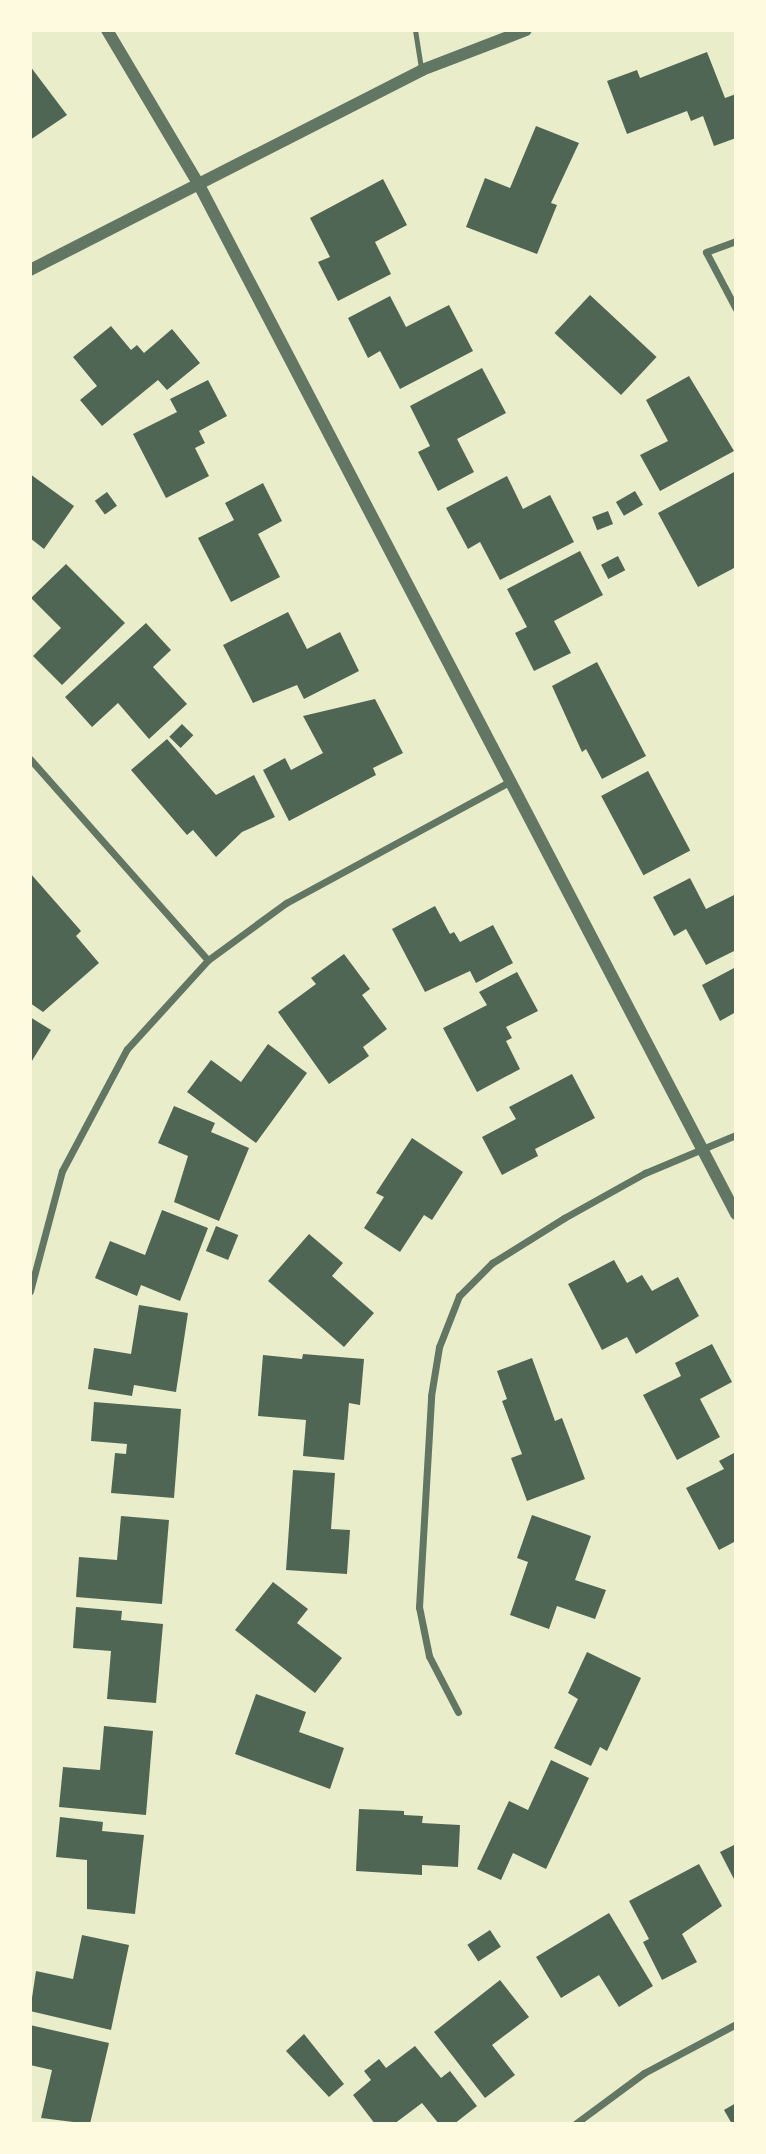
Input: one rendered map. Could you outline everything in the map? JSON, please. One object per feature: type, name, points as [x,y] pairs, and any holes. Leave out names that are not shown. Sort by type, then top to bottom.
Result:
[{"type":"street","points":[[107,30],[198,183],[512,781],[700,1150],[736,1214]]},
{"type":"street","points":[[30,270],[422,70],[526,30]]},
{"type":"street","points":[[736,241],[706,252],[736,309]]},
{"type":"street","points":[[30,759],[208,960]]},
{"type":"street","points":[[30,1291],[62,1171],[127,1049],[208,960],[286,903],[512,781]]},
{"type":"street","points":[[458,1712],[429,1656],[419,1608],[431,1396],[439,1347],[459,1296],[492,1264],[564,1218],[645,1173],[736,1135]]},
{"type":"street","points":[[575,2124],[644,2073],[736,2024]]},
{"type":"lane","points":[[415,30],[422,70]]},
{"type":"building","points":[[707,52],[725,98],[736,94],[736,138],[714,146],[703,116],[691,121],[687,111],[627,134],[607,81],[637,70],[640,78]]},
{"type":"building","points":[[30,66],[67,115],[30,140]]},
{"type":"building","points":[[536,126],[579,143],[551,203],[557,205],[537,254],[466,227],[485,178],[510,188]]},
{"type":"building","points":[[383,179],[407,225],[375,242],[391,274],[338,301],[318,262],[330,257],[310,218]]},
{"type":"building","points":[[590,295],[657,357],[621,395],[555,333]]},
{"type":"building","points":[[390,296],[406,327],[449,305],[473,351],[400,389],[380,351],[368,358],[348,318]]},
{"type":"building","points":[[111,326],[131,350],[137,345],[144,353],[172,329],[200,363],[167,390],[158,380],[102,426],[80,400],[97,386],[73,357]]},
{"type":"building","points":[[482,368],[506,413],[457,439],[474,472],[438,491],[418,452],[430,446],[410,406]]},
{"type":"building","points":[[689,376],[734,451],[660,491],[640,455],[668,441],[646,400]]},
{"type":"building","points":[[208,380],[227,416],[199,431],[205,443],[195,448],[209,476],[166,498],[133,434],[177,412],[170,399]]},
{"type":"building","points":[[736,471],[736,567],[698,587],[658,513]]},
{"type":"building","points":[[30,474],[74,506],[44,549],[30,538]]},
{"type":"building","points":[[507,476],[523,509],[550,495],[574,542],[500,580],[480,542],[468,549],[446,508]]},
{"type":"building","points":[[263,483],[282,521],[258,534],[280,577],[231,602],[198,538],[234,520],[225,503]]},
{"type":"building","points":[[635,491],[643,505],[624,516],[616,502]]},
{"type":"building","points":[[107,492],[117,506],[105,515],[95,501]]},
{"type":"building","points":[[608,511],[613,524],[597,530],[592,517]]},
{"type":"building","points":[[580,551],[603,595],[554,621],[571,653],[534,671],[515,633],[527,627],[507,589]]},
{"type":"building","points":[[618,556],[625,570],[608,579],[601,565]]},
{"type":"building","points":[[66,564],[125,623],[62,685],[33,656],[61,628],[31,598]]},
{"type":"building","points":[[288,612],[307,649],[340,632],[359,671],[304,699],[297,685],[253,703],[223,645]]},
{"type":"building","points":[[146,623],[171,650],[153,667],[187,704],[149,739],[118,703],[92,727],[65,697]]},
{"type":"building","points":[[597,662],[646,756],[602,779],[586,749],[582,752],[552,686]]},
{"type":"building","points":[[375,699],[403,753],[373,768],[376,775],[289,821],[263,770],[285,758],[291,770],[323,753],[303,716]]},
{"type":"building","points":[[182,724],[193,735],[181,748],[169,737]]},
{"type":"building","points":[[167,739],[216,795],[254,775],[275,817],[242,832],[216,857],[193,830],[187,835],[131,770]]},
{"type":"building","points":[[648,771],[690,850],[643,875],[601,796]]},
{"type":"building","points":[[30,873],[81,931],[76,936],[99,963],[43,1012],[30,1003]]},
{"type":"building","points":[[690,878],[706,909],[736,894],[736,950],[706,965],[686,929],[674,936],[653,897]]},
{"type":"building","points":[[435,906],[450,934],[454,932],[460,942],[493,925],[513,963],[476,983],[470,971],[425,992],[392,929]]},
{"type":"building","points":[[344,954],[370,989],[362,995],[387,1029],[363,1047],[369,1056],[329,1084],[278,1012],[316,984],[311,978]]},
{"type":"building","points":[[736,967],[736,1012],[720,1021],[702,985]]},
{"type":"building","points":[[517,972],[538,1011],[506,1027],[512,1038],[506,1041],[520,1069],[477,1092],[443,1028],[487,1005],[479,992]]},
{"type":"building","points":[[30,1017],[51,1030],[30,1064]]},
{"type":"building","points":[[268,1044],[307,1073],[256,1143],[187,1092],[211,1060],[241,1082]]},
{"type":"building","points":[[572,1074],[595,1118],[535,1149],[538,1156],[502,1175],[482,1137],[516,1119],[509,1107]]},
{"type":"building","points":[[174,1106],[215,1123],[211,1132],[249,1148],[219,1221],[174,1202],[188,1156],[158,1143]]},
{"type":"building","points":[[412,1138],[463,1172],[432,1220],[424,1215],[400,1252],[364,1228],[384,1197],[376,1193]]},
{"type":"building","points":[[162,1210],[208,1228],[180,1301],[141,1285],[137,1296],[95,1278],[110,1241],[145,1255]]},
{"type":"building","points":[[216,1226],[238,1235],[228,1260],[206,1251]]},
{"type":"building","points":[[309,1234],[343,1263],[332,1276],[374,1313],[344,1347],[268,1281]]},
{"type":"building","points":[[614,1260],[627,1283],[642,1275],[652,1291],[678,1277],[699,1316],[636,1354],[627,1337],[602,1350],[568,1284]]},
{"type":"building","points":[[139,1305],[188,1313],[176,1392],[134,1385],[132,1396],[88,1389],[94,1348],[131,1354]]},
{"type":"building","points":[[712,1344],[732,1382],[700,1399],[720,1437],[677,1460],[643,1395],[681,1376],[675,1363]]},
{"type":"building","points":[[303,1354],[364,1359],[360,1405],[349,1403],[344,1460],[303,1456],[306,1420],[258,1416],[263,1355],[302,1359]]},
{"type":"building","points":[[532,1358],[555,1421],[562,1418],[585,1479],[527,1501],[511,1458],[522,1454],[502,1401],[507,1399],[497,1371]]},
{"type":"building","points":[[94,1402],[181,1409],[174,1498],[111,1493],[115,1453],[126,1454],[127,1444],[91,1441]]},
{"type":"building","points":[[736,1452],[736,1541],[719,1550],[686,1488],[724,1469],[719,1461]]},
{"type":"building","points":[[293,1470],[335,1473],[331,1529],[350,1530],[347,1574],[286,1570]]},
{"type":"building","points":[[532,1515],[591,1536],[575,1580],[606,1590],[595,1619],[557,1606],[549,1629],[510,1615],[528,1562],[517,1558]]},
{"type":"building","points":[[121,1516],[169,1520],[162,1604],[76,1597],[79,1557],[117,1560]]},
{"type":"building","points":[[273,1582],[308,1609],[297,1623],[342,1658],[315,1693],[235,1630]]},
{"type":"building","points":[[76,1607],[122,1611],[121,1620],[163,1624],[156,1703],[107,1699],[111,1651],[73,1648]]},
{"type":"building","points":[[587,1652],[641,1678],[607,1751],[600,1747],[591,1766],[554,1748],[578,1699],[568,1693]]},
{"type":"building","points":[[256,1694],[306,1712],[299,1732],[344,1748],[330,1789],[235,1754]]},
{"type":"building","points":[[104,1726],[153,1731],[146,1815],[59,1807],[63,1767],[100,1770]]},
{"type":"building","points":[[551,1760],[589,1778],[546,1869],[513,1853],[501,1880],[477,1869],[509,1801],[528,1810]]},
{"type":"building","points":[[359,1809],[404,1811],[404,1815],[423,1816],[422,1823],[460,1825],[458,1867],[422,1865],[422,1875],[356,1871]]},
{"type":"building","points":[[60,1817],[103,1822],[102,1831],[144,1835],[135,1914],[87,1909],[87,1860],[56,1857]]},
{"type":"building","points":[[736,1844],[736,1883],[720,1852]]},
{"type":"building","points":[[699,1864],[722,1906],[682,1934],[697,1962],[662,1980],[643,1942],[649,1939],[629,1901]]},
{"type":"building","points":[[609,1913],[653,1986],[619,2007],[599,1975],[561,1998],[536,1957]]},
{"type":"building","points":[[490,1930],[501,1947],[478,1961],[467,1945]]},
{"type":"building","points":[[82,1935],[129,1945],[111,2030],[30,2011],[36,1971],[73,1979]]},
{"type":"building","points":[[500,1980],[529,2017],[492,2045],[515,2075],[485,2098],[434,2032]]},
{"type":"building","points":[[30,2025],[109,2043],[90,2124],[41,2118],[52,2070],[30,2065]]},
{"type":"building","points":[[304,2034],[344,2084],[329,2097],[286,2051]]},
{"type":"building","points":[[415,2046],[441,2078],[450,2071],[477,2106],[454,2124],[439,2124],[422,2103],[394,2124],[375,2124],[353,2095],[371,2080],[364,2071],[379,2059],[386,2068]]},
{"type":"building","points":[[736,2103],[736,2124],[732,2124],[724,2110]]}]
